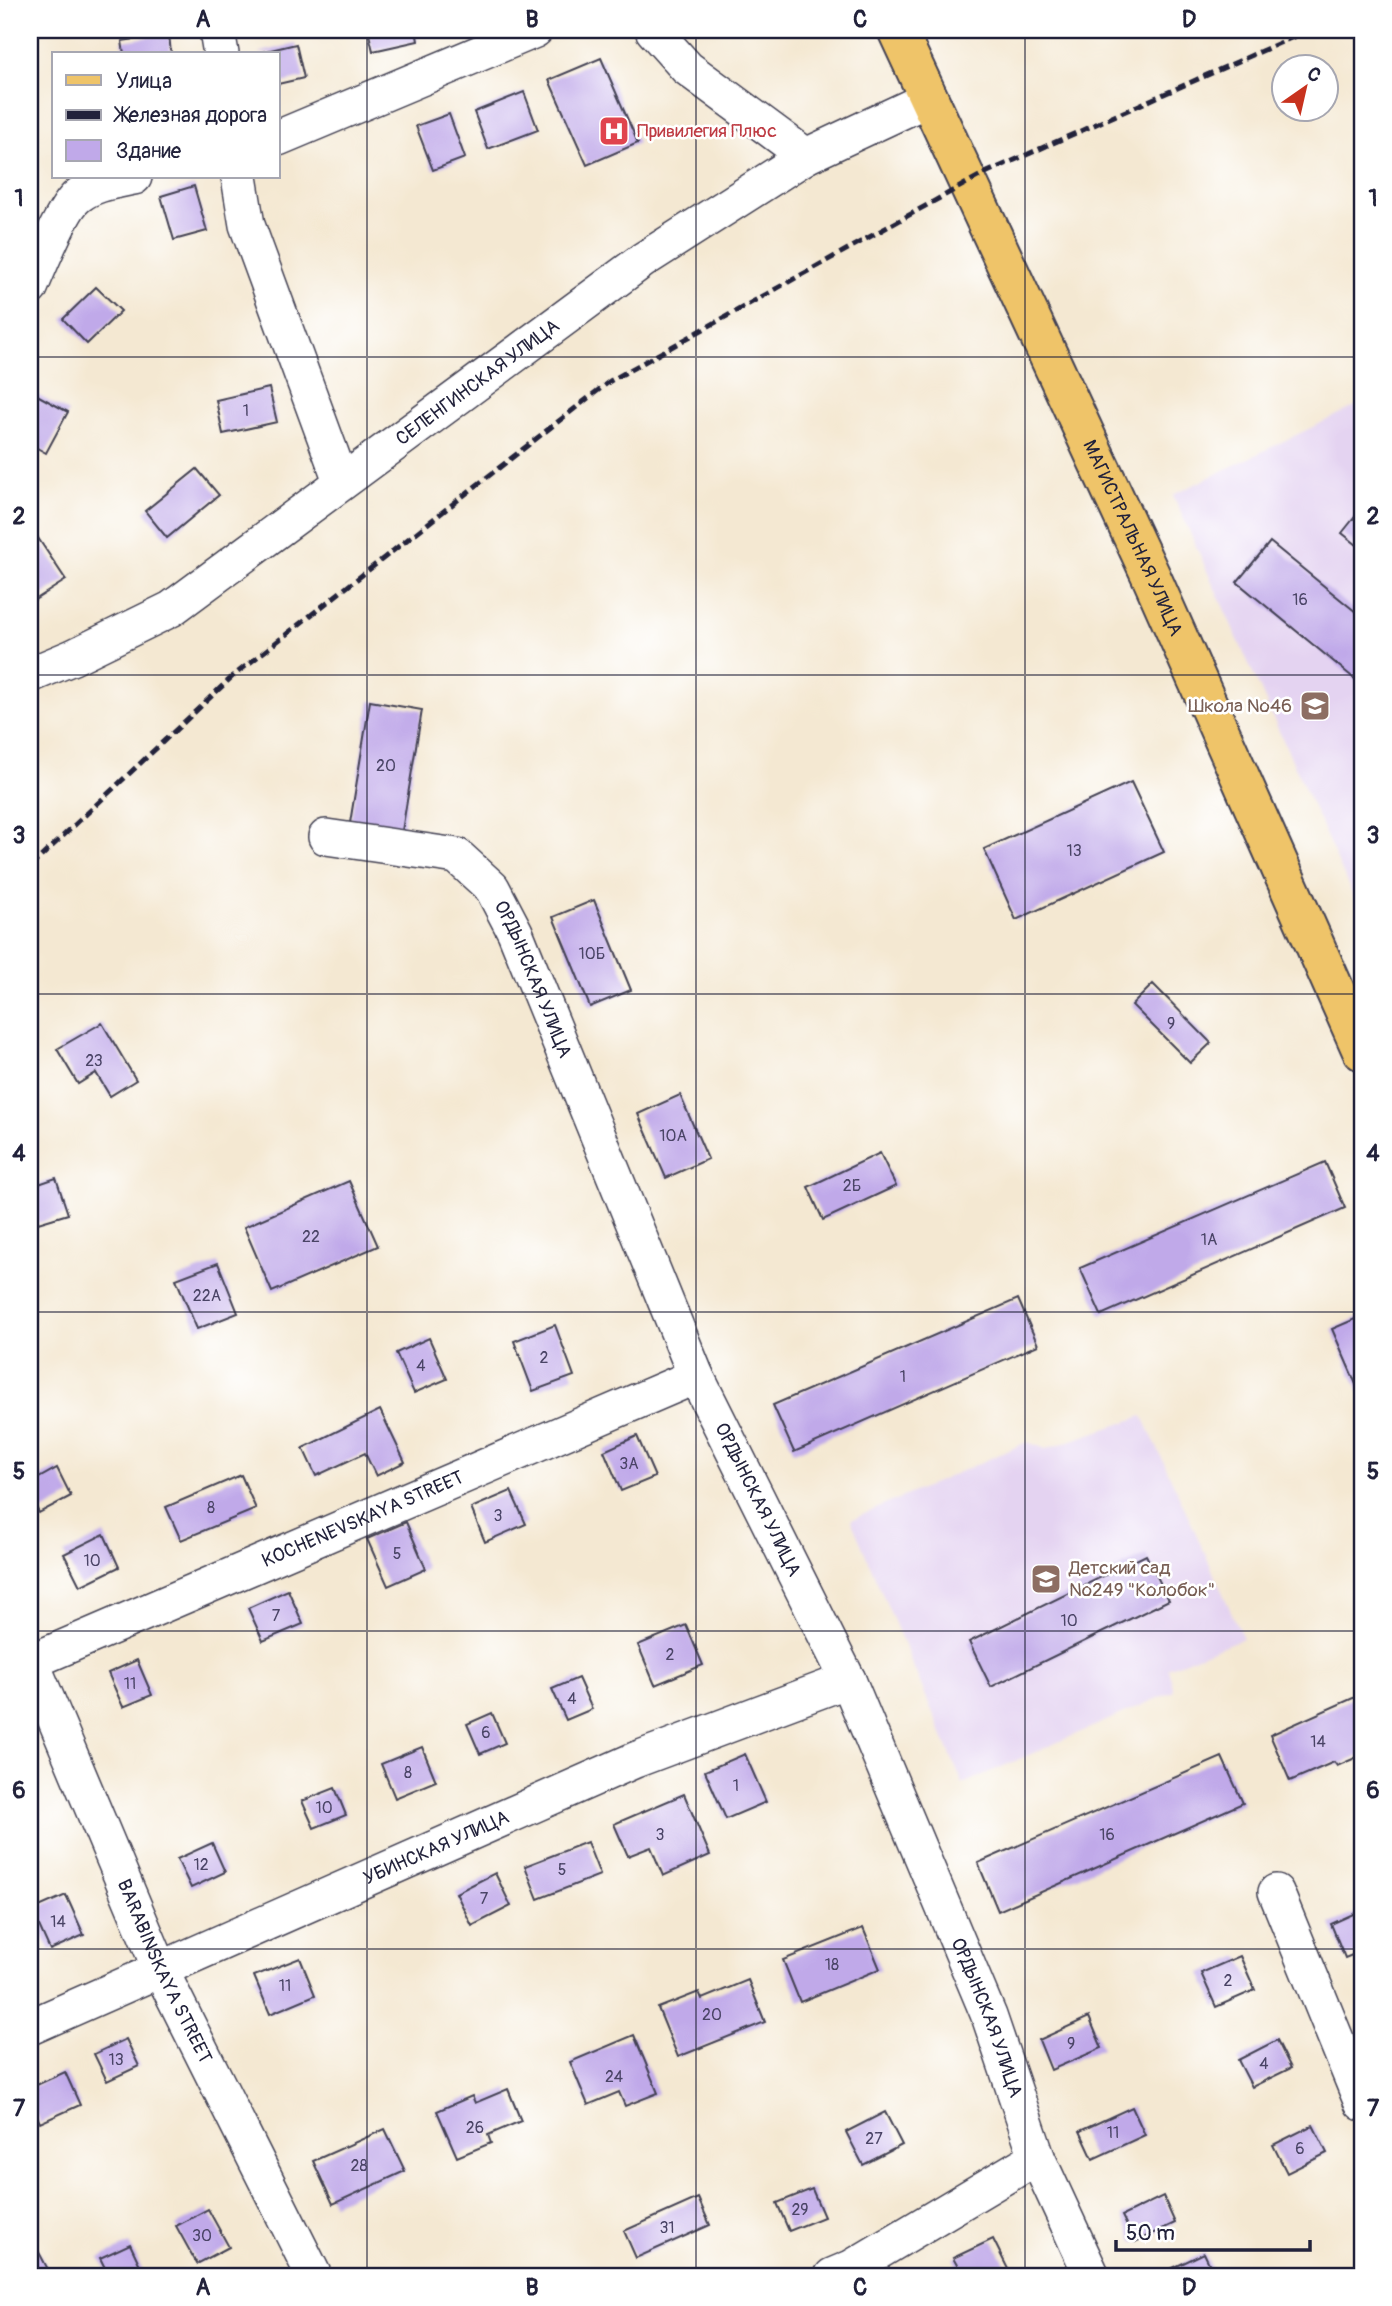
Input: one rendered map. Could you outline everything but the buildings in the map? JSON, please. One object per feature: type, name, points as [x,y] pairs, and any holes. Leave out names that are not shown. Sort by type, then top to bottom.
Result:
[{"type":"main road","name":"МАГИСТРАЛЬНАЯ УЛИЦА","points":[[897,30],[1150,574],[1362,1051]]},
{"type":"street","points":[[217,30],[221,52]]},
{"type":"street","points":[[280,137],[535,30]]},
{"type":"street","points":[[653,30],[687,68],[806,156]]},
{"type":"street","name":"СЕЛЕНГИНСКАЯ УЛИЦА","points":[[30,675],[73,657],[171,608],[643,260],[806,156],[930,99]]},
{"type":"street","points":[[30,288],[49,244],[76,197],[100,184],[129,178]]},
{"type":"street","points":[[239,178],[247,225],[341,481]]},
{"type":"street","name":"ОРДЫНСКАЯ УЛИЦА","points":[[326,837],[457,856],[492,888],[515,932],[696,1376],[848,1680],[989,2016],[1037,2157],[1092,2276]]},
{"type":"street","name":"KOCHENEVSKAYA STREET","points":[[30,1661],[696,1376]]},
{"type":"street","name":"BARABINSKAYA STREET","points":[[30,1661],[162,1970],[314,2276]]},
{"type":"street","name":"УБИНСКАЯ УЛИЦА","points":[[30,2027],[635,1760],[848,1680]]},
{"type":"street","points":[[1276,1892],[1362,2103]]},
{"type":"street","points":[[832,2276],[851,2268],[1037,2157]]},
{"type":"shaded area","name":"Школа №46","points":[[1362,403],[1362,916],[1173,495]]},
{"type":"shaded area","name":"Детский сад №249 \"Колобок\"","points":[[1143,1416],[1243,1638],[1168,1668],[1174,1691],[963,1784],[851,1520],[1027,1442],[1046,1449]]},
{"type":"railway","points":[[30,867],[233,676],[610,381],[983,174],[1309,30]]},
{"type":"place","name":"Привилегия Плюс","points":[[614,131]]},
{"type":"place","name":"Школа №46","points":[[1315,706]]},
{"type":"place","name":"Детский сад №249 \"Колобок\"","points":[[1046,1579]]}]
